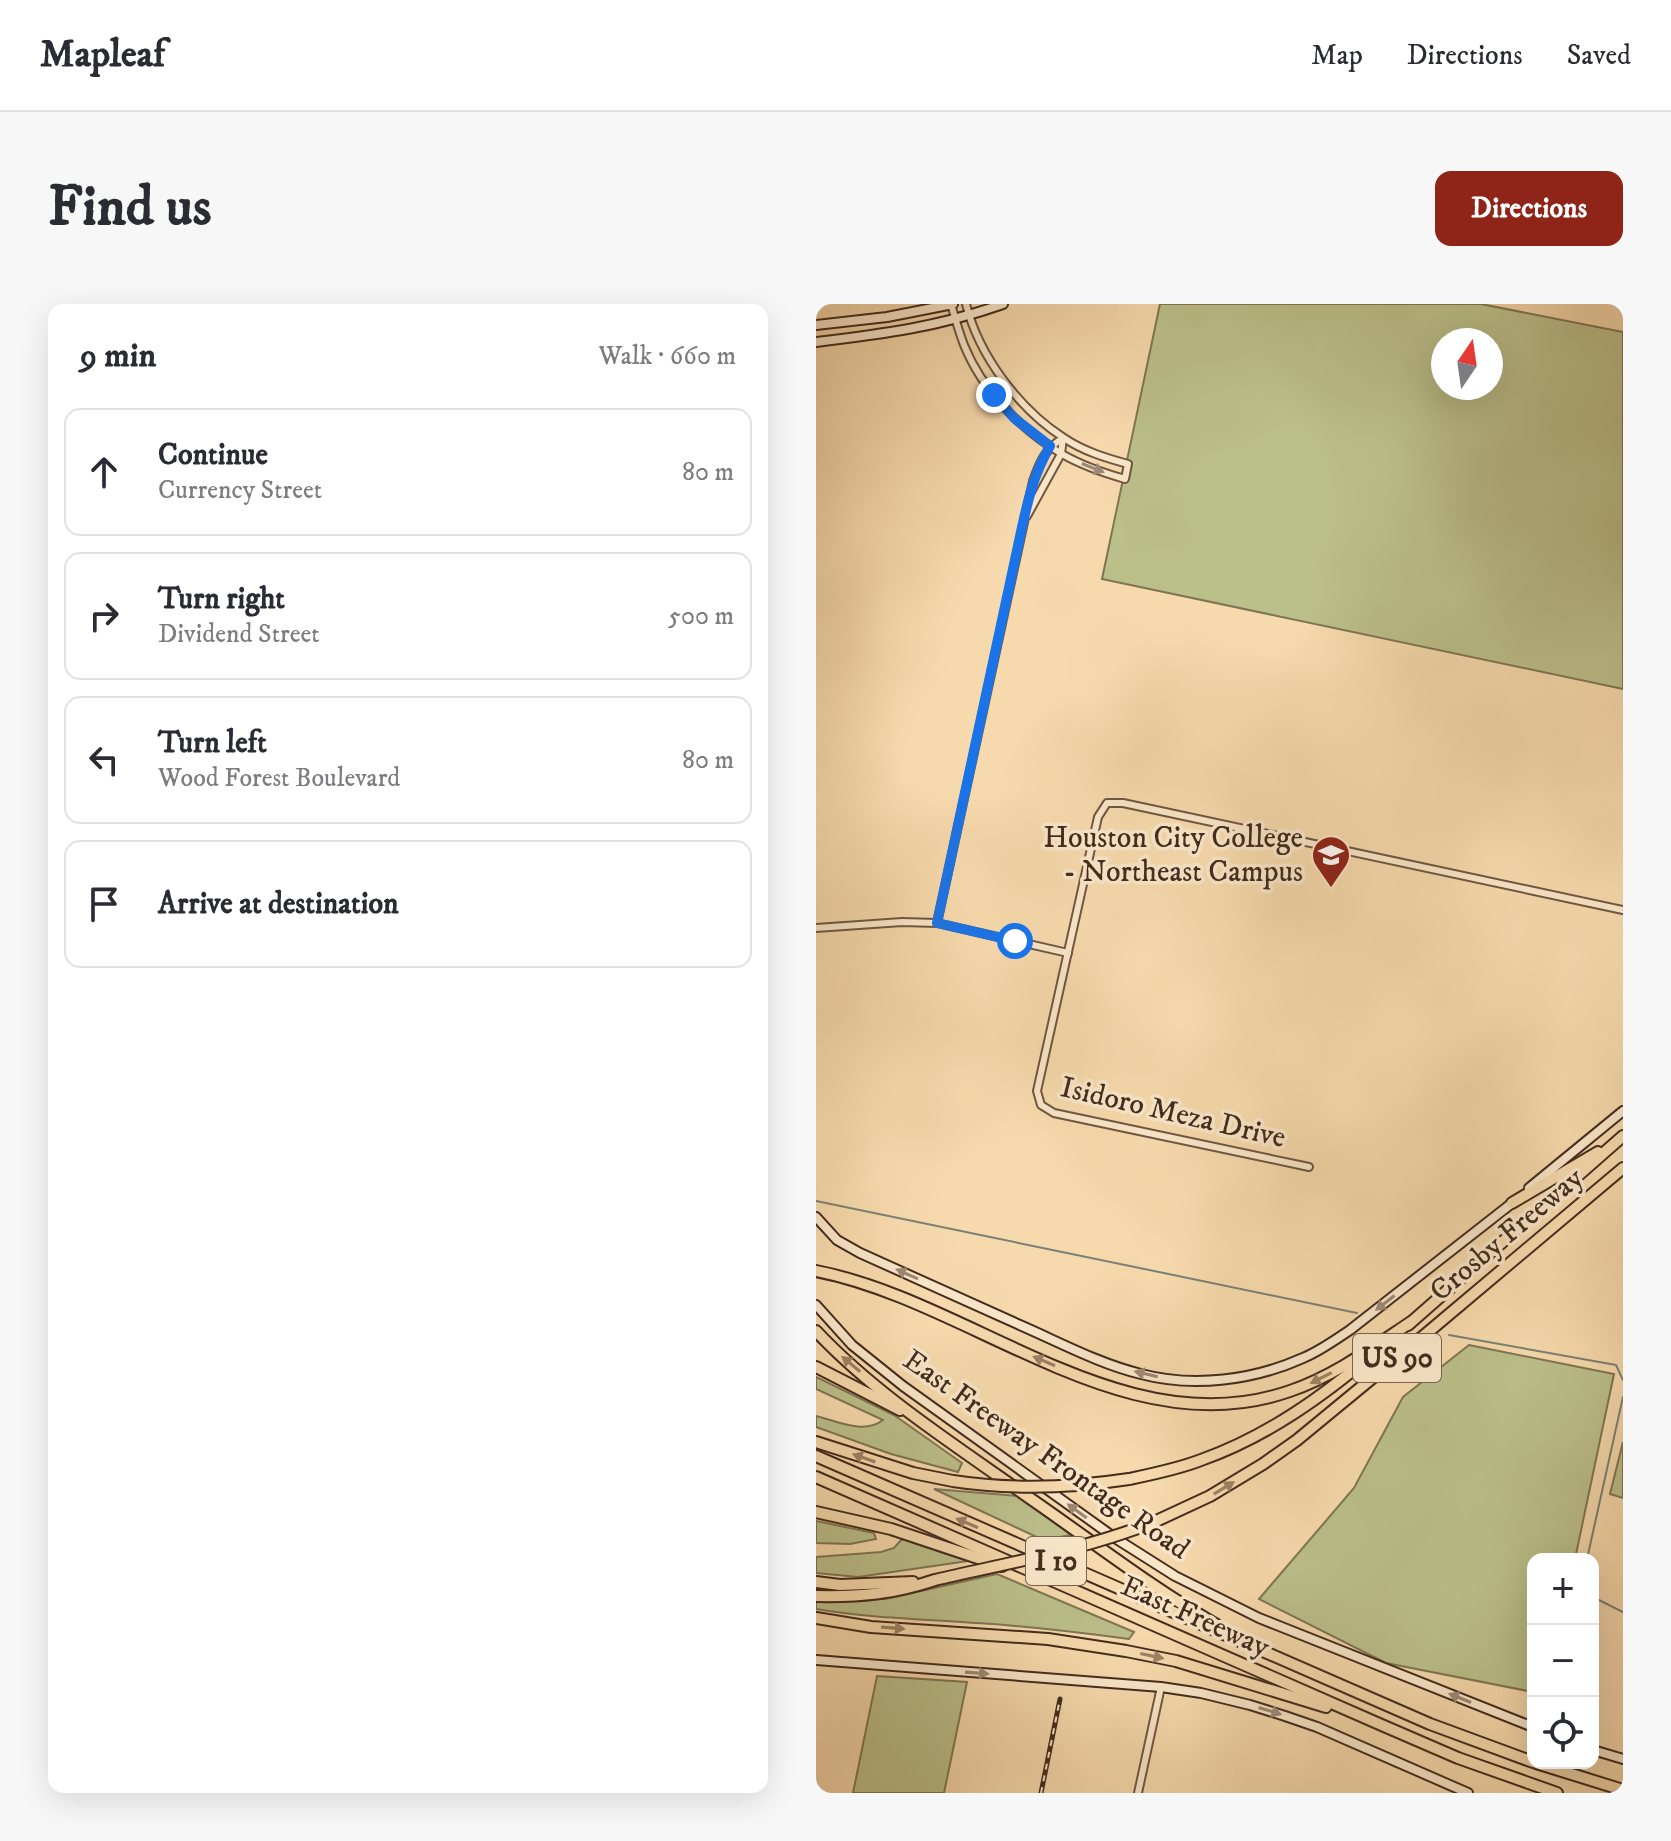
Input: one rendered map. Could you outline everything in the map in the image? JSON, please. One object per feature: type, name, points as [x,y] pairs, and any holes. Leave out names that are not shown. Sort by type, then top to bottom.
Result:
[{"type":"highway","points":[[1512,1203],[1622,1138]]},
{"type":"highway","name":"Crosby Freeway","points":[[816,1442],[913,1473],[989,1486],[1023,1488],[1129,1479],[1203,1460],[1287,1418],[1330,1389],[1622,1138]]},
{"type":"highway","name":"Crosby Freeway","points":[[816,1582],[902,1587],[935,1580],[1123,1535],[1210,1496],[1297,1440],[1623,1168]]},
{"type":"highway","points":[[821,1272],[897,1294],[1086,1379],[1143,1397],[1167,1401],[1232,1402],[1286,1392],[1326,1376],[1411,1322]]},
{"type":"highway","points":[[816,1331],[843,1358],[933,1429],[1173,1597],[1246,1641],[1296,1665]]},
{"type":"highway","points":[[816,1367],[933,1429]]},
{"type":"highway","name":"East Freeway","points":[[816,1456],[1430,1724],[1527,1759]]},
{"type":"highway","name":"East Freeway","points":[[816,1477],[1458,1758],[1554,1793]]},
{"type":"highway","points":[[816,1512],[903,1533],[1068,1588]]},
{"type":"highway","points":[[816,1596],[874,1595],[902,1587]]},
{"type":"highway","points":[[816,1618],[871,1627],[1048,1639],[1126,1651],[1189,1665],[1377,1723]]},
{"type":"highway","name":"East Freeway","points":[[1556,1769],[1623,1790]]},
{"type":"main road","points":[[816,325],[865,320],[952,304]]},
{"type":"main road","points":[[816,342],[896,333],[956,320],[1003,304]]},
{"type":"main road","points":[[865,320],[866,336]]},
{"type":"main road","points":[[816,1217],[837,1240],[860,1253],[1082,1353],[1140,1374],[1172,1380],[1240,1377],[1273,1370],[1304,1358],[1350,1330],[1623,1111]]},
{"type":"main road","name":"East Freeway Frontage Road","points":[[816,1305],[852,1345],[903,1386],[1115,1538],[1175,1576],[1259,1618],[1527,1725]]},
{"type":"main road","points":[[816,1660],[1161,1687],[1225,1699],[1317,1727],[1468,1793]]},
{"type":"main road","points":[[1599,1752],[1623,1759]]},
{"type":"street","points":[[952,304],[965,346],[979,373],[1014,418],[1061,454],[1125,479],[1128,464],[1063,438],[1012,391],[980,343],[966,304]]},
{"type":"street","points":[[937,923],[1033,481],[1050,446],[1063,438]]},
{"type":"street","points":[[1022,527],[1061,454],[1063,438]]},
{"type":"street","points":[[817,929],[902,922],[937,923],[1068,953],[1098,817],[1107,803],[1123,803],[1623,910]]},
{"type":"street","name":"Isidoro Meza Drive","points":[[1068,953],[1037,1091],[1041,1105],[1054,1113],[1309,1167]]},
{"type":"street","points":[[1138,1793],[1161,1687]]},
{"type":"green space","points":[[1160,304],[1481,304],[1623,332],[1623,689],[1102,579]]},
{"type":"green space","points":[[1469,1345],[1614,1374],[1576,1553],[1527,1553],[1527,1691],[1386,1663],[1259,1599],[1354,1488],[1403,1397]]},
{"type":"green space","points":[[816,1377],[894,1415],[962,1463],[958,1472],[891,1454],[816,1427],[816,1416],[859,1427],[883,1420],[816,1389]]},
{"type":"green space","points":[[1623,1442],[1623,1498],[1610,1494]]},
{"type":"green space","points":[[934,1489],[1018,1496],[1071,1535],[1043,1540]]},
{"type":"green space","points":[[816,1521],[874,1533],[876,1539],[850,1544],[816,1543]]},
{"type":"green space","points":[[902,1539],[968,1561],[858,1577],[816,1573],[816,1557],[881,1552],[894,1548]]},
{"type":"green space","points":[[997,1574],[1134,1632],[1129,1639],[816,1609],[816,1601],[885,1599]]},
{"type":"green space","points":[[877,1676],[967,1682],[944,1793],[853,1793]]},
{"type":"waterway","points":[[816,1201],[1357,1313]]},
{"type":"waterway","points":[[1449,1335],[1616,1365],[1623,1380]]},
{"type":"waterway","points":[[1588,1553],[1623,1397]]},
{"type":"waterway","points":[[1599,1600],[1623,1612]]},
{"type":"railway","points":[[1041,1793],[1060,1699]]},
{"type":"place","name":"Houston City College - Northeast Campus","points":[[1331,889]]},
{"type":"route","points":[[994,395],[1014,418],[1050,446],[1038,466],[1022,527],[937,923],[1015,941]]}]
